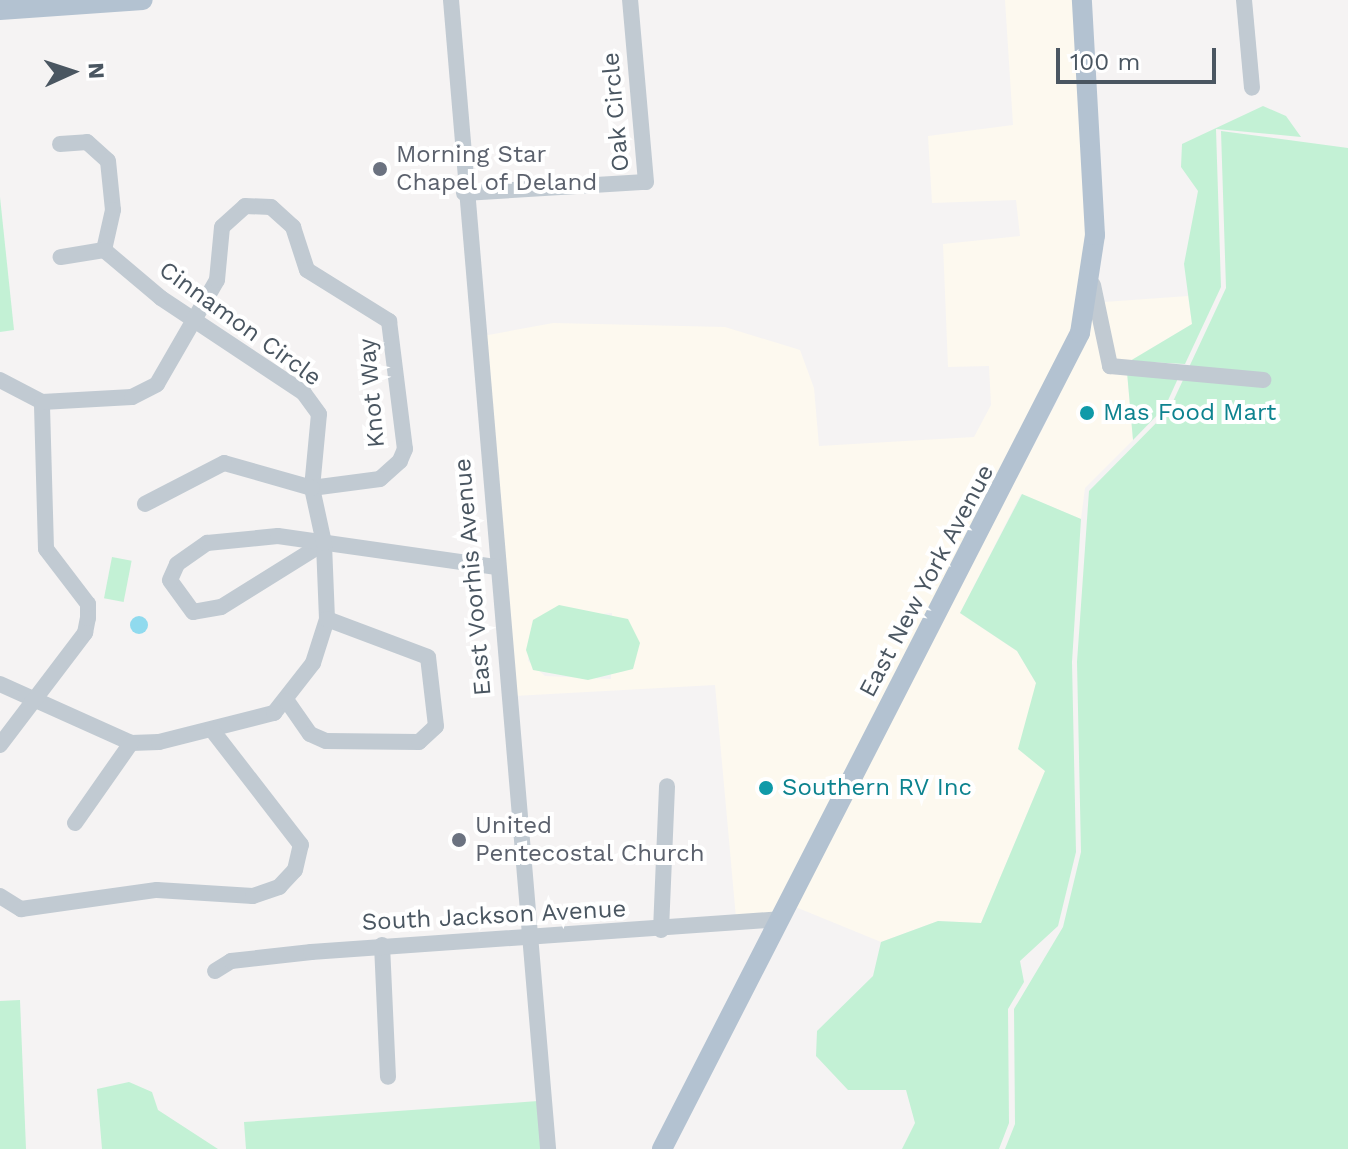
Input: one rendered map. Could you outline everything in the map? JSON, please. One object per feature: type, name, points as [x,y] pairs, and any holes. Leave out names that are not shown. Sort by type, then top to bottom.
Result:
[{"type":"main road","points":[[0,10],[143,0]]},
{"type":"main road","name":"East New York Avenue","points":[[662,1149],[1051,399],[1093,285],[1082,0]]},
{"type":"street","name":"East Voorhis Avenue","points":[[451,0],[464,193],[548,1149]]},
{"type":"street","name":"Oak Circle","points":[[464,193],[646,182],[630,0]]},
{"type":"street","points":[[1244,0],[1252,88]]},
{"type":"street","points":[[60,144],[87,142],[108,161],[113,210],[104,250],[61,257]]},
{"type":"street","name":"Knot Way","points":[[145,504],[224,463],[312,488],[380,479],[400,461],[405,449],[389,321],[307,270],[293,227],[259,204],[233,213],[222,227],[217,280],[196,315]]},
{"type":"street","name":"Cinnamon Circle","points":[[104,250],[161,298],[196,315],[304,393],[319,414],[312,488],[324,543],[327,619],[313,663],[287,701],[274,713],[212,730],[131,743]]},
{"type":"street","points":[[1093,285],[1110,366],[1263,380]]},
{"type":"street","points":[[0,380],[42,402],[132,397],[157,384],[196,315]]},
{"type":"street","points":[[0,745],[31,697],[85,633],[88,604],[46,549],[42,402]]},
{"type":"street","points":[[324,543],[221,607],[193,612],[170,580],[177,564],[207,543],[278,536],[497,567]]},
{"type":"street","points":[[287,701],[303,727],[326,741],[419,742],[436,726],[428,657],[327,619]]},
{"type":"street","points":[[0,684],[131,743],[75,823]]},
{"type":"street","points":[[0,896],[21,909],[157,890],[237,897],[279,887],[295,870],[301,845],[212,730]]},
{"type":"street","points":[[661,930],[667,786]]},
{"type":"street","name":"South Jackson Avenue","points":[[215,971],[231,961],[382,945],[529,941],[780,919]]},
{"type":"street","points":[[382,945],[388,1077]]},
{"type":"shaded area","points":[[1005,0],[1076,0],[1089,217],[1079,317],[776,914],[736,918],[715,685],[514,696],[483,336],[553,323],[725,327],[800,350],[814,388],[819,446],[974,437],[991,405],[989,366],[948,367],[943,244],[1020,236],[1016,200],[932,203],[928,136],[1013,125]],"holes":[[[612,613],[611,679],[545,676],[528,661],[533,620]]]},
{"type":"shaded area","points":[[1188,296],[1192,324],[1130,361],[1115,361],[1104,302]]},
{"type":"shaded area","points":[[1093,311],[1104,371],[1127,372],[1133,440],[1085,488],[1081,519],[1021,494],[960,613],[1017,651],[1036,683],[1026,737],[1045,771],[981,923],[938,921],[881,942],[793,906],[1057,401]]},
{"type":"green space","points":[[1263,106],[1286,116],[1301,137],[1216,129],[1221,287],[1185,364],[1130,361],[1192,324],[1184,264],[1198,191],[1181,167],[1182,144]]},
{"type":"green space","points":[[1221,131],[1348,148],[1348,1149],[1005,1149],[1015,1124],[1014,1009],[1063,927],[1081,852],[1077,662],[1089,491],[1169,410],[1226,288]]},
{"type":"green space","points":[[0,197],[14,330],[0,332]]},
{"type":"green space","points":[[1127,372],[1180,374],[1165,407],[1133,440]]},
{"type":"green space","points":[[1022,494],[1081,519],[1072,662],[1076,852],[1058,926],[1020,961],[1024,982],[1008,1009],[1009,1123],[999,1149],[902,1149],[915,1123],[906,1090],[848,1090],[816,1056],[817,1031],[873,976],[881,942],[938,921],[981,923],[1045,771],[1018,749],[1036,683],[1017,651],[960,613]]},
{"type":"green space","points":[[112,557],[132,561],[124,602],[104,598]]},
{"type":"green space","points":[[559,605],[628,619],[640,643],[633,669],[588,680],[533,670],[526,650],[533,620]]},
{"type":"green space","points":[[20,1000],[26,1149],[0,1149],[0,1001]]},
{"type":"green space","points":[[129,1082],[152,1092],[158,1110],[218,1149],[102,1149],[97,1089]]},
{"type":"green space","points":[[538,1101],[542,1149],[246,1149],[244,1122]]},
{"type":"water","points":[[139,616],[148,625],[139,634],[130,625]]},
{"type":"place","name":"Morning Star Chapel of Deland","points":[[380,169]]},
{"type":"place","name":"Mas Food Mart","points":[[1087,413]]},
{"type":"place","name":"Southern RV Inc","points":[[766,788]]},
{"type":"place","name":"United Pentecostal Church","points":[[459,840]]}]
